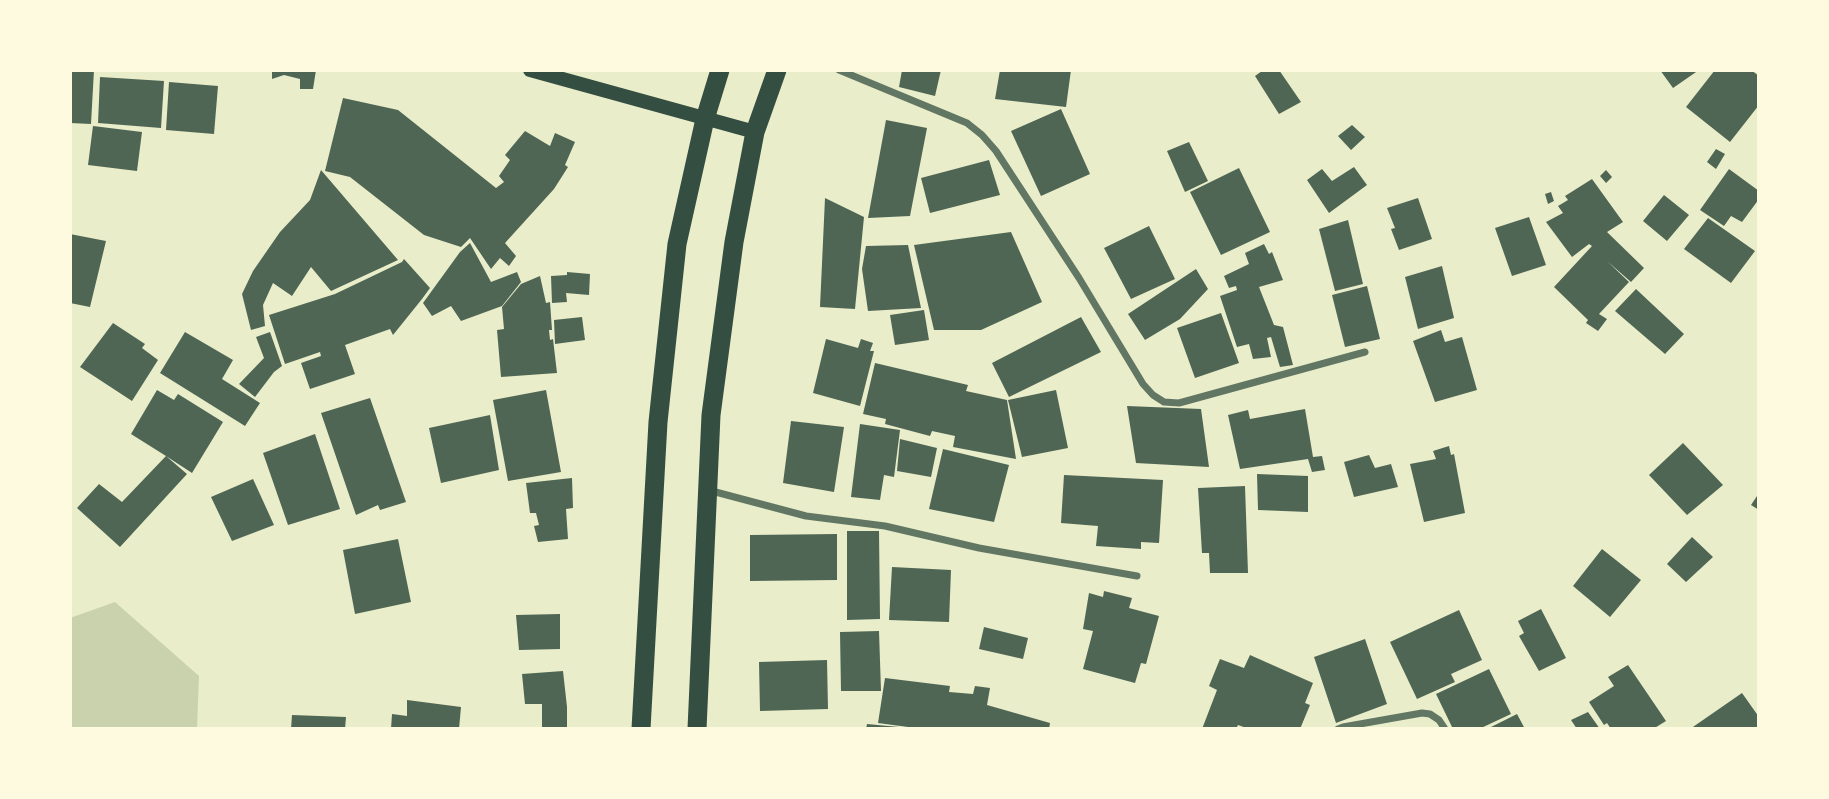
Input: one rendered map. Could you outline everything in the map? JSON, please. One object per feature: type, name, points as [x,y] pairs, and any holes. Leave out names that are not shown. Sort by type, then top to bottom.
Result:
[{"type":"highway","points":[[641,729],[658,422],[677,243],[705,118],[720,70]]},
{"type":"highway","points":[[697,729],[712,402],[734,242],[755,132],[777,70]]},
{"type":"main road","points":[[530,70],[755,132]]},
{"type":"street","points":[[839,70],[967,123],[982,135],[996,151],[1079,278],[1143,384],[1164,402],[1179,403],[1365,352]]},
{"type":"street","points":[[707,489],[806,516],[885,526],[979,548],[1137,576]]},
{"type":"street","points":[[1339,729],[1422,713],[1439,720],[1445,729]]},
{"type":"green space","points":[[115,602],[199,676],[197,729],[70,729],[70,618]]},
{"type":"building","points":[[70,70],[94,70],[91,124],[70,123]]},
{"type":"building","points":[[266,70],[316,70],[313,89],[300,89],[300,79],[284,75],[272,79],[272,72]]},
{"type":"building","points":[[902,70],[941,70],[935,96],[899,87]]},
{"type":"building","points":[[1000,70],[1071,70],[1066,107],[995,99]]},
{"type":"building","points":[[1262,70],[1279,70],[1301,102],[1279,114],[1255,76]]},
{"type":"building","points":[[1660,70],[1699,70],[1673,88]]},
{"type":"building","points":[[1715,70],[1751,70],[1759,76],[1759,105],[1730,142],[1686,107]]},
{"type":"building","points":[[100,77],[164,81],[161,128],[98,123]]},
{"type":"building","points":[[169,82],[218,86],[214,134],[166,130]]},
{"type":"building","points":[[343,98],[398,110],[496,188],[504,182],[499,176],[510,160],[505,155],[525,131],[550,146],[555,133],[575,142],[565,165],[568,167],[554,189],[505,243],[516,256],[509,266],[500,258],[491,269],[470,238],[461,247],[424,235],[350,177],[325,171]]},
{"type":"building","points":[[1061,109],[1090,174],[1041,196],[1011,131]]},
{"type":"building","points":[[886,120],[927,128],[910,216],[868,218]]},
{"type":"building","points":[[1352,125],[1365,137],[1351,150],[1338,136]]},
{"type":"building","points":[[93,126],[142,132],[137,171],[88,165]]},
{"type":"building","points":[[1189,142],[1208,181],[1185,192],[1167,151]]},
{"type":"building","points":[[1716,149],[1725,154],[1716,169],[1707,162]]},
{"type":"building","points":[[989,160],[1000,195],[930,213],[921,178]]},
{"type":"building","points":[[1354,167],[1367,185],[1329,213],[1307,180],[1322,169],[1332,181]]},
{"type":"building","points":[[1239,168],[1270,232],[1221,255],[1190,192]]},
{"type":"building","points":[[1729,169],[1759,191],[1759,199],[1742,222],[1731,216],[1724,226],[1700,210]]},
{"type":"building","points":[[321,170],[398,260],[331,291],[311,267],[292,296],[273,283],[263,305],[265,326],[251,330],[242,294],[253,271],[280,232],[310,200]]},
{"type":"building","points":[[1606,170],[1612,177],[1606,183],[1600,176]]},
{"type":"building","points":[[1592,179],[1623,222],[1607,232],[1644,268],[1631,282],[1607,261],[1629,282],[1599,314],[1607,319],[1598,331],[1586,323],[1588,320],[1554,287],[1592,246],[1589,244],[1572,257],[1546,222],[1563,213],[1558,206],[1568,200],[1565,196]]},
{"type":"building","points":[[1551,192],[1554,201],[1548,204],[1545,194]]},
{"type":"building","points":[[1664,195],[1689,215],[1667,241],[1643,221]]},
{"type":"building","points":[[825,198],[864,217],[855,309],[820,307]]},
{"type":"building","points":[[1418,198],[1432,239],[1399,250],[1391,229],[1395,228],[1387,208]]},
{"type":"building","points":[[1529,217],[1546,265],[1512,276],[1495,228]]},
{"type":"building","points":[[1708,218],[1755,251],[1731,283],[1684,249]]},
{"type":"building","points":[[1348,220],[1363,284],[1335,291],[1319,229]]},
{"type":"building","points":[[1149,226],[1175,279],[1131,299],[1104,248]]},
{"type":"building","points":[[1011,232],[1042,302],[981,330],[934,330],[914,245]]},
{"type":"building","points":[[70,234],[106,241],[90,307],[70,303]]},
{"type":"building","points":[[470,243],[491,282],[517,272],[521,282],[502,306],[461,321],[451,306],[432,316],[423,303],[460,252]]},
{"type":"building","points":[[1264,244],[1269,254],[1272,252],[1283,280],[1259,287],[1274,325],[1283,327],[1293,365],[1280,367],[1271,337],[1267,338],[1271,357],[1253,359],[1249,344],[1237,347],[1220,296],[1237,290],[1236,286],[1229,288],[1224,276],[1249,264],[1245,253]]},
{"type":"building","points":[[908,245],[921,308],[868,311],[862,269],[866,246]]},
{"type":"building","points":[[404,259],[430,288],[393,335],[390,329],[345,345],[355,374],[310,389],[301,363],[321,356],[320,352],[285,364],[269,315],[335,294]]},
{"type":"building","points":[[1442,266],[1454,318],[1418,329],[1405,277]]},
{"type":"building","points":[[1196,269],[1208,289],[1180,319],[1145,340],[1128,314]]},
{"type":"building","points":[[567,272],[590,274],[589,295],[566,293],[567,302],[552,303],[551,276],[567,275]]},
{"type":"building","points":[[540,276],[546,303],[550,302],[552,330],[549,330],[550,340],[553,339],[557,373],[501,377],[497,330],[504,329],[502,307],[521,284]]},
{"type":"building","points":[[1367,286],[1380,339],[1345,347],[1332,295]]},
{"type":"building","points":[[1636,289],[1684,334],[1665,354],[1615,311]]},
{"type":"building","points":[[924,310],[929,340],[895,345],[890,315]]},
{"type":"building","points":[[1221,313],[1239,363],[1195,378],[1177,328]]},
{"type":"building","points":[[582,317],[585,340],[555,344],[554,320]]},
{"type":"building","points":[[1081,317],[1101,352],[1009,397],[992,363]]},
{"type":"building","points":[[113,323],[145,344],[142,348],[158,360],[132,401],[80,367]]},
{"type":"building","points":[[1441,330],[1445,342],[1462,337],[1477,390],[1435,402],[1413,341]]},
{"type":"building","points":[[185,332],[233,360],[222,379],[260,403],[245,426],[160,373]]},
{"type":"building","points":[[270,332],[282,366],[255,397],[239,384],[264,358],[256,337]]},
{"type":"building","points":[[826,339],[858,348],[861,339],[873,343],[870,351],[874,351],[860,406],[813,393]]},
{"type":"building","points":[[875,363],[968,385],[966,391],[1007,400],[1016,459],[953,447],[955,436],[932,431],[930,436],[885,424],[886,419],[863,414]]},
{"type":"building","points":[[157,390],[174,400],[178,394],[223,422],[192,473],[131,434]]},
{"type":"building","points":[[546,390],[561,472],[508,481],[493,400]]},
{"type":"building","points":[[1056,390],[1068,448],[1022,457],[1008,400]]},
{"type":"building","points":[[370,398],[406,502],[380,510],[378,505],[356,515],[321,413]]},
{"type":"building","points":[[1127,406],[1201,409],[1209,467],[1136,463]]},
{"type":"building","points":[[1305,409],[1313,457],[1322,456],[1325,470],[1312,472],[1308,459],[1240,469],[1228,415],[1248,410],[1250,419]]},
{"type":"building","points":[[490,415],[499,470],[441,483],[429,428]]},
{"type":"building","points":[[791,421],[844,427],[834,492],[783,483]]},
{"type":"building","points":[[860,424],[900,430],[894,477],[884,475],[880,500],[851,497]]},
{"type":"building","points":[[315,434],[340,509],[288,525],[263,453]]},
{"type":"building","points":[[900,439],[937,448],[931,477],[897,471]]},
{"type":"building","points":[[1683,443],[1723,485],[1687,515],[1649,475]]},
{"type":"building","points":[[1449,446],[1451,455],[1454,454],[1465,513],[1424,522],[1410,464],[1436,459],[1433,451]]},
{"type":"building","points":[[943,449],[1009,465],[994,522],[929,509]]},
{"type":"building","points":[[1369,455],[1375,468],[1391,464],[1398,487],[1354,497],[1344,462]]},
{"type":"building","points":[[166,456],[187,474],[120,547],[77,508],[99,484],[122,502]]},
{"type":"building","points":[[1257,474],[1308,476],[1308,512],[1258,510]]},
{"type":"building","points":[[1064,475],[1163,480],[1159,543],[1141,542],[1141,549],[1096,546],[1098,526],[1061,523]]},
{"type":"building","points":[[572,478],[573,508],[566,509],[568,539],[538,542],[534,526],[539,525],[536,513],[530,513],[526,483]]},
{"type":"building","points":[[253,479],[274,525],[232,541],[211,497]]},
{"type":"building","points":[[1245,486],[1248,573],[1210,573],[1209,553],[1202,553],[1198,488]]},
{"type":"building","points":[[1757,496],[1759,497],[1759,510],[1751,505]]},
{"type":"building","points":[[847,531],[879,531],[880,619],[847,620]]},
{"type":"building","points":[[837,534],[837,580],[750,581],[750,535]]},
{"type":"building","points":[[1692,537],[1713,557],[1686,582],[1667,564]]},
{"type":"building","points":[[398,539],[411,602],[355,614],[343,550]]},
{"type":"building","points":[[1602,549],[1641,580],[1610,617],[1573,586]]},
{"type":"building","points":[[892,567],[951,570],[949,622],[889,620]]},
{"type":"building","points":[[1104,591],[1132,598],[1129,608],[1159,616],[1146,664],[1141,663],[1135,683],[1083,669],[1093,631],[1083,629],[1089,593],[1103,597]]},
{"type":"building","points":[[1541,609],[1566,658],[1539,671],[1519,636],[1524,633],[1518,621]]},
{"type":"building","points":[[1459,610],[1482,660],[1451,674],[1455,682],[1417,699],[1390,642]]},
{"type":"building","points":[[560,614],[560,649],[519,650],[516,615]]},
{"type":"building","points":[[984,627],[1028,638],[1023,659],[979,649]]},
{"type":"building","points":[[879,631],[881,691],[841,691],[840,632]]},
{"type":"building","points":[[1365,639],[1387,704],[1336,723],[1314,657]]},
{"type":"building","points":[[1250,655],[1313,683],[1305,703],[1310,705],[1300,729],[1249,729],[1238,725],[1236,729],[1202,729],[1217,690],[1209,686],[1220,659],[1244,668]]},
{"type":"building","points":[[827,660],[828,709],[760,711],[759,662]]},
{"type":"building","points":[[1628,665],[1666,721],[1653,729],[1611,729],[1607,723],[1604,725],[1589,702],[1614,686],[1608,677]]},
{"type":"building","points":[[1489,669],[1511,714],[1479,729],[1453,729],[1436,694]]},
{"type":"building","points":[[563,671],[567,729],[542,729],[542,704],[525,704],[522,674]]},
{"type":"building","points":[[885,678],[950,686],[949,692],[973,694],[975,686],[990,688],[987,705],[1050,723],[1049,729],[908,729],[878,723]]},
{"type":"building","points":[[1742,693],[1759,717],[1759,729],[1690,729]]},
{"type":"building","points":[[407,700],[461,707],[459,729],[391,729],[392,714],[407,716]]},
{"type":"building","points":[[1588,712],[1600,729],[1577,729],[1571,720]]},
{"type":"building","points":[[1517,714],[1525,729],[1487,729]]},
{"type":"building","points":[[292,715],[346,717],[345,729],[291,729]]},
{"type":"building","points":[[867,724],[899,727],[899,729],[866,729]]}]
